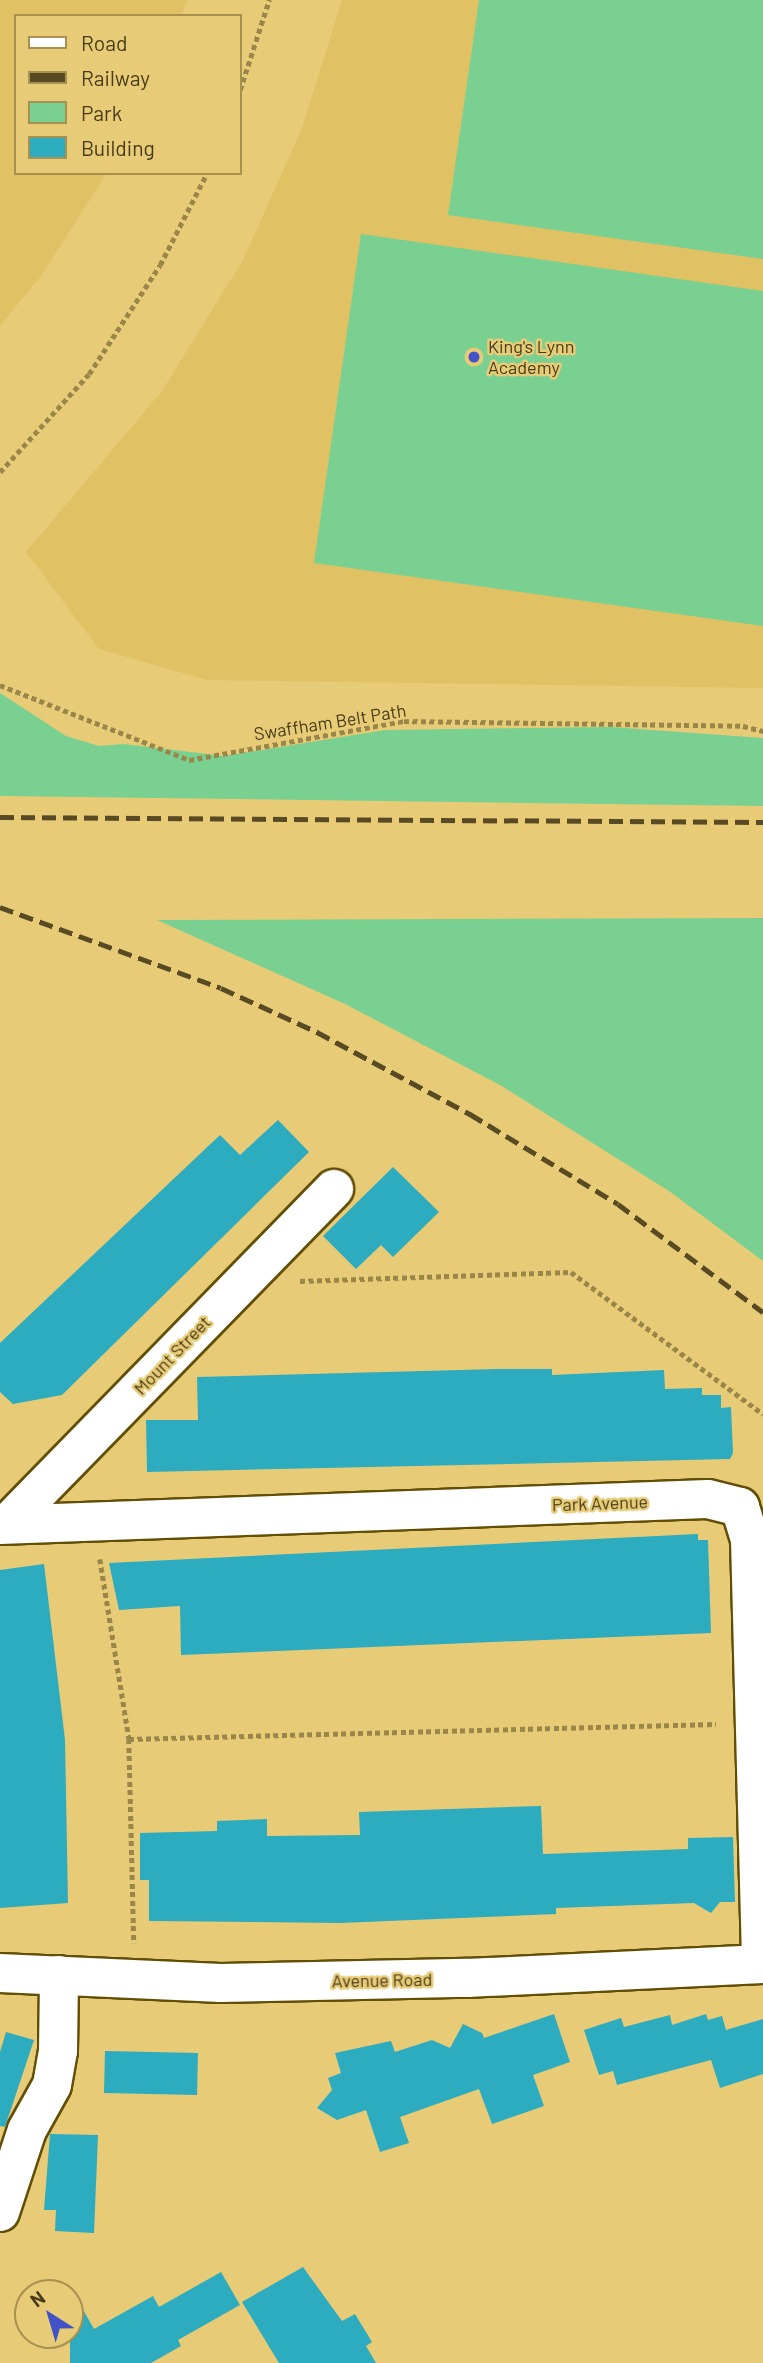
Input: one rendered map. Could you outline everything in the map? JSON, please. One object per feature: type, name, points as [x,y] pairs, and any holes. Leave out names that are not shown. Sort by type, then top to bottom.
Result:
[{"type":"street","name":"Mount Street","points":[[5,1523],[334,1189]]},
{"type":"street","name":"Park Avenue","points":[[5,1523],[708,1499],[740,1507],[750,1539],[762,1964]]},
{"type":"street","name":"Avenue Road","points":[[0,1973],[221,1983],[440,1979],[762,1964]]},
{"type":"street","points":[[0,2212],[27,2130],[51,2085],[58,2051],[59,1975]]},
{"type":"path","points":[[242,84],[269,0]]},
{"type":"path","points":[[0,472],[89,374],[160,265],[206,175]]},
{"type":"path","name":"Swaffham Belt Path","points":[[0,685],[189,760],[404,721],[743,726],[763,731]]},
{"type":"path","points":[[247,1278],[290,1282],[571,1272],[763,1414]]},
{"type":"path","points":[[93,1520],[129,1739],[134,1979]]},
{"type":"path","points":[[129,1739],[754,1723]]},
{"type":"shaded area","points":[[0,0],[187,0],[182,14],[14,14],[14,175],[106,175],[41,276],[0,326]]},
{"type":"shaded area","name":"King's Lynn Academy","points":[[342,0],[763,0],[763,688],[207,680],[99,649],[26,552],[162,391],[243,260],[302,128]]},
{"type":"green space","points":[[479,0],[763,0],[763,259],[448,215]]},
{"type":"green space","points":[[361,234],[763,291],[763,626],[314,563]]},
{"type":"green space","points":[[0,693],[66,736],[99,746],[124,744],[224,756],[385,730],[611,727],[763,738],[763,806],[0,796]]},
{"type":"green space","points":[[763,918],[763,1261],[669,1191],[500,1085],[345,1004],[157,920]]},
{"type":"building","points":[[278,1120],[309,1152],[62,1395],[13,1404],[0,1392],[0,1343],[220,1135],[240,1155]]},
{"type":"building","points":[[393,1167],[439,1212],[393,1257],[381,1245],[356,1269],[323,1236]]},
{"type":"building","points":[[552,1369],[552,1375],[664,1370],[665,1389],[702,1388],[702,1395],[721,1395],[721,1408],[731,1407],[733,1453],[730,1459],[147,1472],[146,1420],[198,1420],[197,1377]]},
{"type":"building","points":[[698,1534],[698,1540],[708,1540],[711,1633],[181,1655],[180,1606],[119,1610],[109,1563]]},
{"type":"building","points":[[44,1564],[65,1740],[68,1903],[0,1908],[0,1570]]},
{"type":"building","points":[[541,1806],[543,1854],[688,1849],[688,1838],[733,1837],[735,1902],[720,1902],[711,1913],[694,1903],[556,1908],[556,1914],[340,1923],[149,1921],[149,1880],[140,1880],[140,1833],[217,1831],[217,1821],[267,1819],[267,1836],[360,1835],[359,1812]]},
{"type":"building","points":[[554,2014],[570,2062],[533,2075],[544,2106],[492,2124],[479,2089],[400,2117],[409,2143],[380,2152],[366,2110],[337,2120],[317,2108],[332,2090],[328,2078],[341,2073],[335,2053],[391,2041],[395,2052],[432,2040],[450,2048],[463,2024],[482,2033],[484,2038]]},
{"type":"building","points":[[706,2014],[708,2020],[722,2016],[726,2030],[763,2019],[763,2074],[720,2088],[711,2060],[617,2085],[613,2071],[599,2075],[584,2030],[621,2018],[624,2027],[670,2015],[672,2025]]},
{"type":"building","points":[[6,2032],[34,2040],[5,2127],[0,2126],[0,2052]]},
{"type":"building","points":[[105,2051],[198,2053],[197,2095],[104,2093]]},
{"type":"building","points":[[50,2134],[98,2135],[94,2233],[55,2231],[56,2210],[44,2210]]},
{"type":"building","points":[[303,2267],[342,2321],[355,2314],[372,2342],[366,2346],[376,2363],[279,2363],[242,2302]]},
{"type":"building","points":[[221,2272],[240,2305],[178,2340],[181,2346],[151,2363],[70,2363],[70,2349],[84,2349],[84,2312],[94,2329],[153,2296],[159,2307]]},
{"type":"railway","points":[[0,817],[763,822]]},
{"type":"railway","points":[[0,907],[221,988],[317,1032],[470,1114],[618,1204],[763,1312]]},
{"type":"place","name":"King's Lynn Academy","points":[[474,357]]}]
